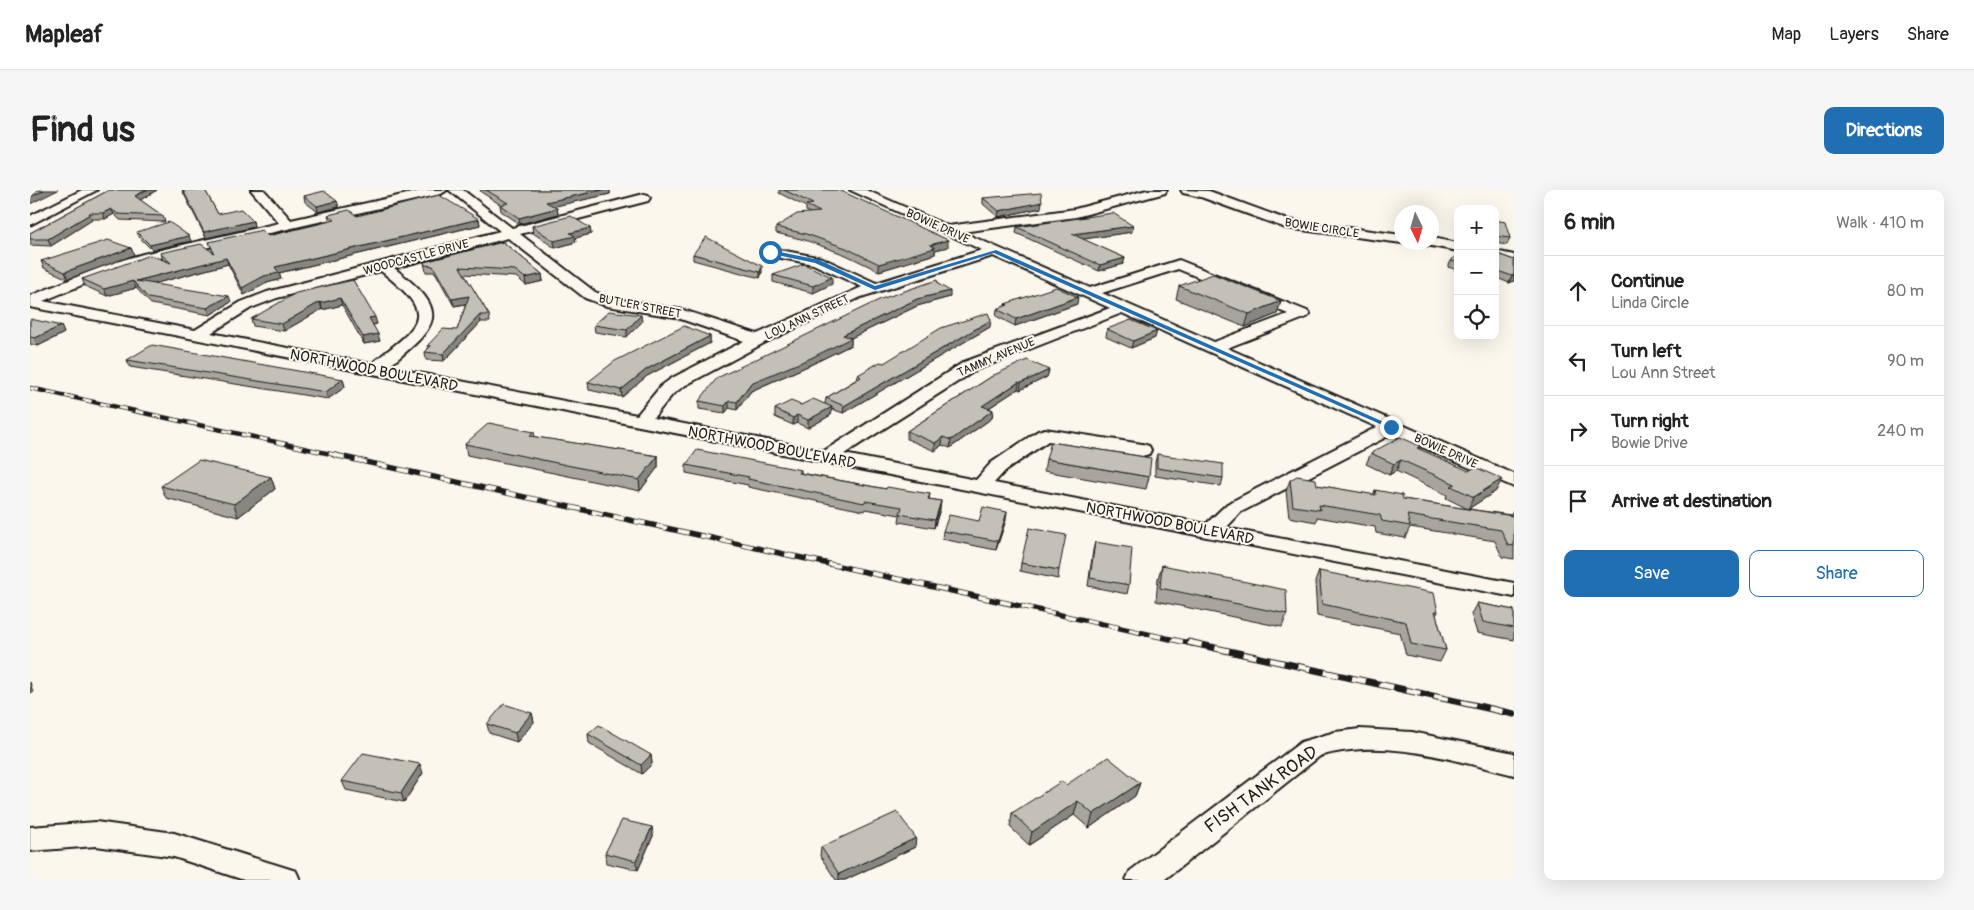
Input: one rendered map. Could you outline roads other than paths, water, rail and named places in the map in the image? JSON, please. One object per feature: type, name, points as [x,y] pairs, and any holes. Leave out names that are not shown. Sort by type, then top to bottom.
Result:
[{"type":"street","points":[[30,221],[91,190]]},
{"type":"street","points":[[257,190],[288,225]]},
{"type":"street","points":[[30,302],[129,262],[441,190]]},
{"type":"street","name":"BUTLER STREET","points":[[455,190],[590,296],[607,302],[678,312],[758,340]]},
{"type":"street","name":"BOWIE DRIVE","points":[[856,190],[1514,481]]},
{"type":"street","points":[[947,230],[1076,213],[1160,190]]},
{"type":"street","name":"BOWIE CIRCLE","points":[[1187,190],[1205,194],[1286,224],[1394,238]]},
{"type":"street","name":"WOODCASTLE DRIVE","points":[[196,336],[230,313],[254,302],[509,232],[644,198]]},
{"type":"street","points":[[1439,243],[1454,246]]},
{"type":"street","name":"LOU ANN STREET","points":[[641,421],[667,390],[678,382],[758,340],[856,294],[994,251]]},
{"type":"street","points":[[770,252],[817,261],[875,288]]},
{"type":"street","points":[[1499,256],[1514,259]]},
{"type":"street","points":[[1089,293],[1179,264],[1302,314],[1213,348]]},
{"type":"street","points":[[374,370],[417,335],[422,328],[426,311],[420,297],[383,266]]},
{"type":"street","name":"NORTHWOOD BOULEVARD","points":[[30,302],[196,336],[1514,590]]},
{"type":"street","name":"TAMMY AVENUE","points":[[827,457],[970,366],[1123,308]]},
{"type":"street","points":[[1211,531],[1234,508],[1391,427]]},
{"type":"street","points":[[980,487],[998,467],[1045,435],[1142,450]]},
{"type":"street","name":"FISH TANK ROAD","points":[[1140,880],[1311,749],[1328,742],[1394,740],[1432,745],[1514,764]]},
{"type":"street","points":[[30,839],[96,834],[174,845],[285,880]]},
{"type":"railway","points":[[30,388],[340,456]]},
{"type":"railway","points":[[334,455],[1193,644]]},
{"type":"railway","points":[[1188,642],[1514,714]]}]
